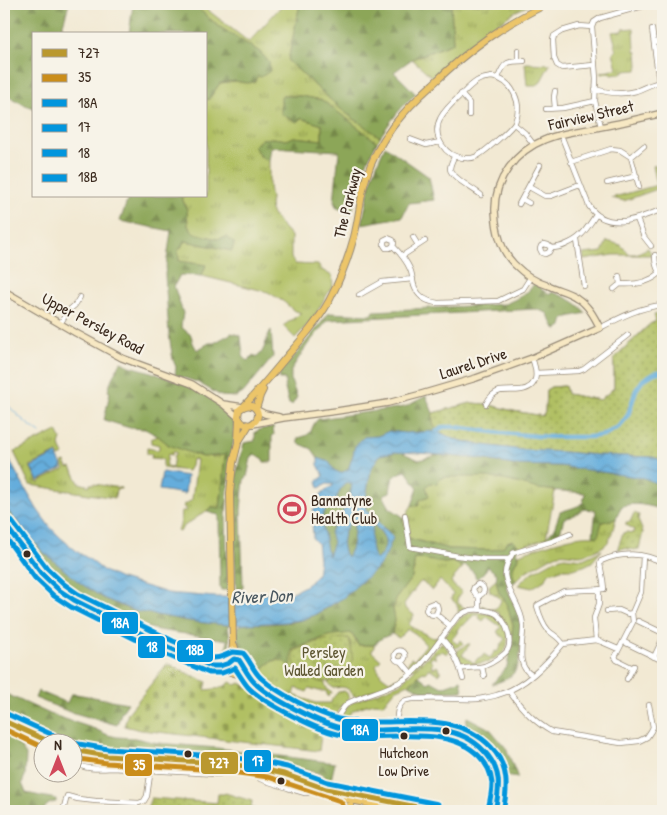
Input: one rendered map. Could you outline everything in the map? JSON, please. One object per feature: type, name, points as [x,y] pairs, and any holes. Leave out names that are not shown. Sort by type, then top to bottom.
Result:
[{"type":"main road","name":"The Parkway","points":[[271,376],[322,312],[337,285],[354,236],[366,178],[376,151],[390,128],[418,97],[471,49],[512,22],[546,4]]},
{"type":"main road","points":[[271,376],[239,410],[238,443],[233,463],[230,493],[233,642],[228,668],[301,711],[341,728],[359,730],[431,730],[462,736],[486,752],[498,772],[504,811]]},
{"type":"main road","points":[[238,443],[251,424],[258,418],[256,410],[260,396],[271,376]]},
{"type":"main road","points":[[243,407],[250,405],[256,410]]},
{"type":"main road","points":[[239,419],[246,425],[251,424]]},
{"type":"main road","points":[[233,642],[241,662],[254,682]]},
{"type":"main road","points":[[230,662],[236,659],[241,662]]},
{"type":"main road","points":[[234,673],[242,671],[241,662]]},
{"type":"main road","points":[[4,721],[32,734]]},
{"type":"main road","points":[[4,728],[32,741]]},
{"type":"main road","points":[[82,752],[151,765],[217,762],[252,767],[284,774],[350,801],[406,811]]},
{"type":"main road","points":[[82,758],[109,763],[221,769],[259,774],[311,790],[437,811]]},
{"type":"main road","points":[[495,811],[500,786]]},
{"type":"main road","points":[[331,793],[340,803],[343,811]]},
{"type":"main road","points":[[350,801],[352,811],[367,804]]},
{"type":"street","points":[[601,127],[594,100],[596,79],[592,27],[594,22],[600,18],[650,4]]},
{"type":"street","points":[[592,27],[579,26],[562,30],[554,36],[553,40],[555,62],[557,65],[562,68],[594,65]]},
{"type":"street","points":[[594,89],[623,93],[636,91],[661,82],[652,29]]},
{"type":"street","points":[[654,43],[663,41]]},
{"type":"street","points":[[498,78],[505,64],[512,61],[521,61],[518,50]]},
{"type":"street","points":[[492,77],[498,78],[511,88],[516,97],[518,107],[514,124],[482,154],[470,159],[454,157],[445,150],[437,133],[441,116],[462,94],[478,81],[492,77]]},
{"type":"street","points":[[555,91],[555,108]]},
{"type":"street","points":[[462,94],[469,103],[469,115]]},
{"type":"street","points":[[546,109],[563,108],[594,100]]},
{"type":"street","name":"Fairview Street","points":[[600,328],[593,314],[576,297],[530,278],[513,263],[504,248],[498,231],[495,208],[498,190],[505,174],[525,150],[545,139],[663,113]]},
{"type":"street","points":[[514,124],[525,133],[534,145]]},
{"type":"street","points":[[560,135],[589,206],[596,216],[605,220],[624,222],[663,209]]},
{"type":"street","points":[[410,139],[426,145],[440,142]]},
{"type":"street","points":[[631,157],[644,146]]},
{"type":"street","points":[[571,162],[611,150],[620,150],[631,157],[640,187]]},
{"type":"street","points":[[454,157],[450,169],[453,175],[480,194],[474,198]]},
{"type":"street","points":[[519,204],[540,165]]},
{"type":"street","points":[[607,183],[637,176]]},
{"type":"street","points":[[618,180],[619,187]]},
{"type":"street","points":[[528,187],[545,196],[552,196],[580,185]]},
{"type":"street","points":[[522,199],[529,202]]},
{"type":"street","points":[[550,248],[557,248],[577,240],[596,216]]},
{"type":"street","points":[[637,219],[650,246]]},
{"type":"street","points":[[646,240],[651,236]]},
{"type":"street","points":[[413,237],[418,245]]},
{"type":"street","points":[[577,240],[584,286]]},
{"type":"street","points":[[402,256],[425,241]]},
{"type":"street","points":[[393,246],[402,256],[410,270],[415,289],[419,295],[426,300],[438,303],[498,301],[523,290],[530,278]]},
{"type":"street","points":[[614,289],[620,284],[629,285],[644,282],[661,274],[655,263],[654,255]]},
{"type":"street","points":[[619,276],[620,284]]},
{"type":"street","points":[[359,295],[382,282],[413,279]]},
{"type":"street","points":[[365,283],[369,289]]},
{"type":"street","name":"Upper Persley Road","points":[[4,291],[122,358],[192,384],[223,404],[239,419]]},
{"type":"street","points":[[60,324],[80,297]]},
{"type":"street","name":"Laurel Drive","points":[[251,424],[388,403],[476,378],[532,358],[636,311],[663,305]]},
{"type":"street","points":[[536,373],[579,371],[584,369],[628,335]]},
{"type":"street","points":[[486,404],[494,394],[501,391],[527,389],[532,384],[536,379],[536,373],[532,358]]},
{"type":"street","name":"Upper Persley Road","points":[[223,404],[243,407]]},
{"type":"street","name":"Laurel Drive","points":[[256,410],[283,418]]},
{"type":"street","points":[[405,515],[410,547],[484,559],[510,558]]},
{"type":"street","points":[[4,523],[6,530],[41,573],[59,590],[74,600],[162,644],[220,670],[234,673]]},
{"type":"street","points":[[532,675],[527,672],[521,662],[522,618],[505,576],[506,564],[513,553],[570,534]]},
{"type":"street","points":[[596,640],[594,618],[604,580],[601,561],[611,556],[622,554],[643,556],[663,563]]},
{"type":"street","points":[[627,679],[633,667],[616,659],[616,656],[633,622],[632,613],[642,589],[643,556]]},
{"type":"street","points":[[564,644],[560,638],[546,628],[537,606],[564,591],[601,589]]},
{"type":"street","points":[[479,596],[479,610]]},
{"type":"street","points":[[332,725],[348,703],[412,674],[450,626],[462,614],[471,610],[494,612],[500,616],[504,624],[509,642],[508,650],[505,654],[482,667],[461,669]]},
{"type":"street","points":[[607,610],[632,613]]},
{"type":"street","points":[[436,614],[450,626]]},
{"type":"street","points":[[638,621],[663,633]]},
{"type":"street","points":[[441,638],[452,652],[461,669],[463,679]]},
{"type":"street","points":[[654,657],[663,638]]},
{"type":"street","points":[[397,730],[398,710],[407,700],[480,699],[496,696],[510,691],[532,675],[564,644],[596,640],[618,649]]},
{"type":"street","points":[[624,642],[661,660]]},
{"type":"street","points":[[211,666],[220,666],[230,662]]},
{"type":"street","points":[[402,662],[412,674]]},
{"type":"street","points":[[482,667],[484,676]]},
{"type":"street","points":[[510,691],[530,717],[542,727],[552,732],[621,743],[644,739],[650,734],[652,727],[649,704]]},
{"type":"street","points":[[64,811],[67,796],[78,799],[133,804],[142,802],[147,796],[151,765],[95,769],[82,766]]},
{"type":"green space","points":[[4,4],[69,4],[61,32],[32,32],[32,108],[4,95]]},
{"type":"green space","points":[[133,4],[193,4],[218,26],[260,52],[269,62],[270,71],[261,77],[257,76],[255,82],[235,81],[220,83],[208,99],[208,32],[129,32]]},
{"type":"green space","points":[[193,4],[200,4],[249,42],[283,4],[300,4],[288,61],[343,111],[380,137],[377,142],[322,100],[301,96],[281,96],[301,118],[322,125],[322,140],[294,137],[287,140],[273,138],[262,139],[254,146],[260,156],[269,161],[271,210],[274,217],[291,236],[291,258],[295,264],[318,265],[332,276],[333,285],[312,320],[295,338],[283,326],[301,313],[293,310],[268,292],[202,276],[205,265],[179,261],[178,251],[186,241],[232,251],[217,239],[194,233],[188,226],[187,210],[182,198],[208,198],[208,99],[220,83],[235,81],[247,83],[260,52],[218,26]]},
{"type":"green space","points":[[300,4],[451,4],[453,43],[412,59],[394,72],[416,94],[401,109],[380,137],[343,111],[288,61]]},
{"type":"green space","points":[[451,4],[532,4],[514,12],[455,56],[432,77],[412,59],[453,43]]},
{"type":"green space","points":[[634,28],[637,70],[623,71],[621,74],[601,74],[601,72],[617,68],[613,53],[616,51],[612,32]]},
{"type":"green space","points":[[525,63],[550,64],[540,83],[535,86],[527,86]]},
{"type":"green space","points":[[281,96],[301,96],[322,100],[377,142],[365,166],[352,211],[349,212],[337,208],[334,202],[339,151],[271,147],[269,161],[260,156],[254,146],[262,139],[287,140],[294,137],[322,140],[322,125],[301,118],[297,122],[281,114]]},
{"type":"green space","points":[[385,146],[429,177],[434,200],[409,203],[402,217],[362,224],[370,184]]},
{"type":"green space","points":[[663,160],[663,187],[624,201],[611,198],[657,185],[653,166],[661,163]]},
{"type":"green space","points":[[128,198],[182,198],[187,210],[188,226],[194,233],[217,239],[227,237],[234,243],[232,251],[186,241],[178,251],[179,261],[206,265],[202,276],[180,275],[174,286],[183,313],[181,327],[191,335],[197,350],[232,333],[241,336],[243,356],[247,361],[253,355],[257,357],[260,354],[271,330],[273,357],[243,393],[236,397],[221,396],[197,382],[175,375],[176,367],[169,335],[165,274],[171,231],[120,221]]},
{"type":"green space","points":[[607,241],[621,245],[629,254],[636,254],[648,248],[652,255],[614,255],[584,260],[583,254],[602,252]]},
{"type":"green space","points":[[534,284],[550,294],[552,292],[571,300],[586,313],[564,318],[562,326],[556,330],[547,313],[536,309],[328,320],[308,344],[291,370],[291,381],[297,397],[292,405],[289,404],[284,385],[285,379],[279,379],[280,372],[329,313],[372,315],[374,311],[505,304],[525,294]]},
{"type":"green space","points":[[663,313],[663,461],[653,457],[523,450],[476,444],[454,439],[437,431],[433,423],[433,413],[471,403],[486,404],[543,416],[545,412],[546,390],[551,387],[565,386],[567,394],[600,400],[614,388],[614,358],[650,324],[656,321],[654,315]]},
{"type":"green space","points":[[663,319],[663,461],[653,457],[523,450],[476,444],[437,431],[405,433],[389,431],[378,436],[364,437],[355,446],[348,470],[340,473],[334,470],[329,462],[318,458],[312,449],[298,443],[298,438],[310,433],[318,419],[405,407],[426,396],[433,413],[471,403],[486,404],[543,416],[545,412],[546,390],[551,387],[565,386],[567,394],[600,400],[614,388],[614,358],[650,324]]},
{"type":"green space","points":[[121,362],[190,386],[209,397],[232,417],[234,422],[234,438],[230,461],[226,518],[228,590],[221,590],[220,587],[219,515],[207,511],[212,507],[220,508],[225,455],[202,457],[169,445],[145,429],[130,428],[104,420],[110,392],[108,391],[112,378]]},
{"type":"green space","points":[[273,427],[272,462],[264,462],[263,458],[255,455],[251,458],[247,477],[244,480],[241,509],[243,588],[236,589],[234,483],[244,443],[255,441],[255,432]]},
{"type":"green space","points":[[57,431],[61,439],[59,445],[64,455],[59,457],[57,453],[30,466],[38,483],[65,469],[62,463],[65,462],[68,468],[71,467],[79,483],[90,486],[90,484],[94,484],[121,488],[116,489],[115,498],[30,485],[14,452]]},
{"type":"green space","points":[[158,436],[169,445],[202,457],[225,455],[220,508],[212,507],[183,527],[180,532],[178,531],[182,511],[186,511],[185,507],[183,507],[192,499],[197,460],[192,459],[188,471],[172,469],[176,452],[172,452],[172,455],[168,454],[166,466],[172,467],[171,469],[163,468],[163,459],[151,458],[152,454],[147,454],[147,448],[159,449],[159,445],[151,443],[151,439]]},
{"type":"green space","points":[[401,452],[419,460],[437,455],[482,459],[513,465],[560,466],[644,478],[663,486],[663,510],[636,504],[625,505],[621,507],[616,519],[602,522],[598,537],[593,535],[596,510],[584,509],[571,517],[564,518],[560,533],[548,540],[546,538],[554,529],[560,512],[583,503],[585,493],[538,489],[487,477],[444,477],[439,479],[437,484],[430,483],[426,487],[429,496],[420,500],[418,506],[412,505],[418,488],[406,471],[402,472],[394,478],[390,492],[383,495],[390,508],[402,516],[408,538],[449,549],[493,550],[503,547],[507,542],[513,540],[520,547],[516,550],[518,559],[513,570],[515,582],[506,586],[521,624],[521,641],[516,670],[508,678],[492,684],[507,667],[513,625],[507,604],[499,592],[496,580],[497,574],[488,567],[479,578],[476,578],[474,573],[465,565],[461,567],[454,562],[444,563],[415,558],[412,577],[397,597],[393,609],[395,620],[392,634],[382,638],[374,645],[358,645],[351,633],[328,636],[292,650],[291,666],[274,660],[263,668],[253,671],[238,647],[237,627],[248,624],[294,622],[315,615],[349,592],[386,555],[388,531],[379,524],[371,512],[366,510],[366,496],[371,469],[380,455]]},
{"type":"green space","points":[[444,477],[497,478],[555,491],[546,538],[520,547],[513,541],[493,550],[448,549],[408,538],[403,520],[412,505],[418,506],[426,487],[430,483],[437,484],[439,479]]},
{"type":"green space","points":[[346,482],[352,484],[349,504],[330,532],[334,542],[327,557],[321,517],[327,508],[335,502]]},
{"type":"green space","points":[[4,504],[41,550],[80,583],[105,599],[128,609],[141,612],[195,622],[228,625],[230,644],[227,656],[224,660],[228,640],[141,626],[139,629],[76,597],[45,572],[4,518]]},
{"type":"green space","points":[[634,513],[639,515],[638,520],[643,532],[639,549],[623,548],[619,550],[618,547],[623,533],[633,533],[634,529],[626,525],[626,522],[630,522]]},
{"type":"green space","points":[[354,517],[353,543],[347,557],[343,547],[343,536],[347,526]]},
{"type":"green space","points":[[616,519],[609,540],[603,547],[582,555],[555,555],[525,572],[515,582],[513,570],[518,559],[517,555],[550,543],[571,538],[581,536],[597,537],[602,522]]},
{"type":"green space","points":[[372,524],[381,532],[385,541],[384,550],[376,560],[371,548]]},
{"type":"green space","points":[[602,550],[592,562],[573,569],[562,569],[549,573],[545,580],[532,588],[518,585],[531,573],[555,560],[564,557],[583,559]]},
{"type":"green space","points":[[415,557],[465,565],[451,581],[462,592],[457,599],[458,603],[466,609],[458,613],[457,605],[451,599],[453,594],[440,580],[432,590],[420,582],[404,604],[405,608],[414,615],[409,624],[411,627],[433,638],[438,637],[415,668],[409,668],[407,666],[411,658],[415,659],[426,645],[416,634],[408,629],[399,638],[392,634],[395,620],[393,609],[397,597],[412,577]]},
{"type":"green space","points":[[496,580],[499,592],[507,604],[513,625],[511,640],[498,612],[484,609],[481,605],[492,609],[499,604],[501,600],[490,592],[489,586]]},
{"type":"green space","points":[[472,612],[493,614],[497,617],[504,626],[508,642],[504,652],[487,663],[464,665],[457,656],[457,651],[468,644],[470,644],[462,655],[474,663],[484,654],[490,658],[501,647],[500,645],[505,639],[497,632],[501,627],[487,617],[483,621],[479,618],[478,614],[477,616],[475,614],[457,630],[458,632],[452,639],[457,644],[461,640],[464,643],[456,648],[450,646],[445,636],[460,619]]},
{"type":"green space","points":[[347,632],[351,633],[358,645],[374,645],[372,652],[381,660],[376,665],[381,675],[389,681],[399,678],[405,670],[407,674],[400,680],[355,697],[346,688],[332,687],[328,682],[333,680],[320,682],[324,682],[327,689],[332,692],[328,697],[326,691],[309,688],[307,692],[296,688],[294,695],[315,703],[331,703],[338,692],[344,691],[347,693],[349,699],[335,717],[328,718],[308,711],[275,693],[260,681],[253,671],[274,661],[284,661],[294,649],[328,636]]},
{"type":"green space","name":"Persley Walled Garden","points":[[349,638],[352,661],[348,669],[336,679],[326,682],[315,681],[304,675],[295,664],[294,651],[322,640]]},
{"type":"green space","points":[[441,643],[449,651],[447,654],[442,651],[439,654],[437,652],[434,656],[437,658],[433,657],[430,660],[433,663],[431,666],[434,668],[437,666],[441,670],[439,675],[429,668],[409,684],[395,690],[383,704],[374,703],[359,708],[350,713],[345,723],[342,720],[341,714],[350,704],[401,683]]},
{"type":"green space","points":[[167,664],[207,682],[205,690],[222,687],[230,682],[236,685],[240,683],[322,726],[319,751],[141,730],[124,726],[128,713]]},
{"type":"green space","points":[[419,676],[428,683],[431,681],[442,687],[461,680],[463,691],[424,692],[409,684]]},
{"type":"green space","points":[[38,691],[67,703],[71,694],[76,694],[128,703],[121,713],[117,725],[67,711],[35,698]]},
{"type":"green space","points":[[4,693],[50,714],[117,737],[335,763],[330,784],[322,774],[305,770],[297,773],[273,766],[239,760],[179,754],[108,751],[82,747],[82,732],[34,732],[4,715]]},
{"type":"green space","points":[[467,717],[490,729],[506,748],[518,778],[504,776],[489,749],[465,730]]},
{"type":"green space","points":[[4,734],[15,739],[26,755],[25,776],[22,783],[26,793],[56,799],[56,802],[45,807],[43,811],[4,811]]},
{"type":"green space","points":[[225,793],[252,801],[251,808],[260,811],[146,811],[151,798],[217,803],[218,794]]},
{"type":"water","name":"River Don","points":[[389,431],[405,433],[437,431],[454,439],[476,444],[523,450],[653,457],[663,461],[663,486],[644,478],[560,466],[513,465],[482,459],[420,453],[394,452],[380,455],[371,469],[366,496],[366,510],[393,538],[379,566],[343,598],[314,615],[301,620],[285,622],[228,625],[195,622],[135,611],[105,599],[80,583],[41,550],[4,504],[4,450],[37,509],[50,527],[79,553],[104,571],[118,578],[168,593],[215,597],[248,597],[258,594],[291,593],[309,583],[317,574],[319,560],[317,543],[313,539],[312,520],[315,503],[323,492],[334,485],[327,484],[319,488],[317,481],[324,476],[318,465],[318,458],[329,462],[334,470],[340,473],[348,470],[355,446],[364,437],[378,436]],"holes":[[[346,482],[352,484],[349,504],[330,532],[333,542],[328,556],[321,517],[327,508],[335,502]],[[354,518],[353,543],[347,557],[343,547],[343,536]],[[373,524],[381,532],[385,541],[384,550],[376,560],[371,548]]]},
{"type":"water","points":[[56,454],[63,468],[38,481],[31,467]]},
{"type":"water","points":[[162,472],[187,476],[185,494],[159,490]]},
{"type":"waterway","points":[[437,431],[443,427],[455,427],[549,437],[604,435],[620,426],[628,415],[636,390],[643,380],[654,373],[663,371]]},
{"type":"waterway","points":[[4,400],[21,418],[40,433]]},
{"type":"transit line","name":"18B","points":[[10,519],[47,568],[78,594],[173,641],[213,658],[233,652],[243,653],[256,672],[268,684],[308,707],[347,721],[437,722],[452,725],[479,737],[497,754],[504,770],[506,794],[503,811]]},
{"type":"transit line","name":"18A","points":[[4,523],[41,573],[59,590],[74,600],[170,648],[211,666],[220,666],[234,659],[239,660],[252,680],[261,688],[308,715],[341,728],[359,730],[435,729],[470,739],[490,758],[497,772],[498,794],[495,811]]},
{"type":"transit line","name":"18","points":[[4,535],[35,578],[54,596],[71,607],[167,655],[209,673],[222,673],[235,668],[255,694],[307,723],[342,735],[359,737],[433,737],[450,740],[466,746],[482,759],[489,771],[492,786],[488,809]]},
{"type":"transit line","name":"17","points":[[7,714],[46,732]]},
{"type":"transit line","name":"727","points":[[4,721],[32,734]]},
{"type":"transit line","name":"35","points":[[4,729],[32,742]]},
{"type":"transit line","name":"17","points":[[82,745],[108,749],[254,760],[287,767],[328,782],[438,804]]},
{"type":"transit line","name":"727","points":[[82,752],[107,756],[252,767],[284,774],[326,789],[437,811]]},
{"type":"transit line","name":"35","points":[[82,759],[107,763],[216,770],[268,777],[340,801],[344,811]]},
{"type":"place","name":"Bannatyne Health Club","points":[[292,509]]},
{"type":"place","name":"Hutcheon Low Drive","points":[[404,736]]}]
